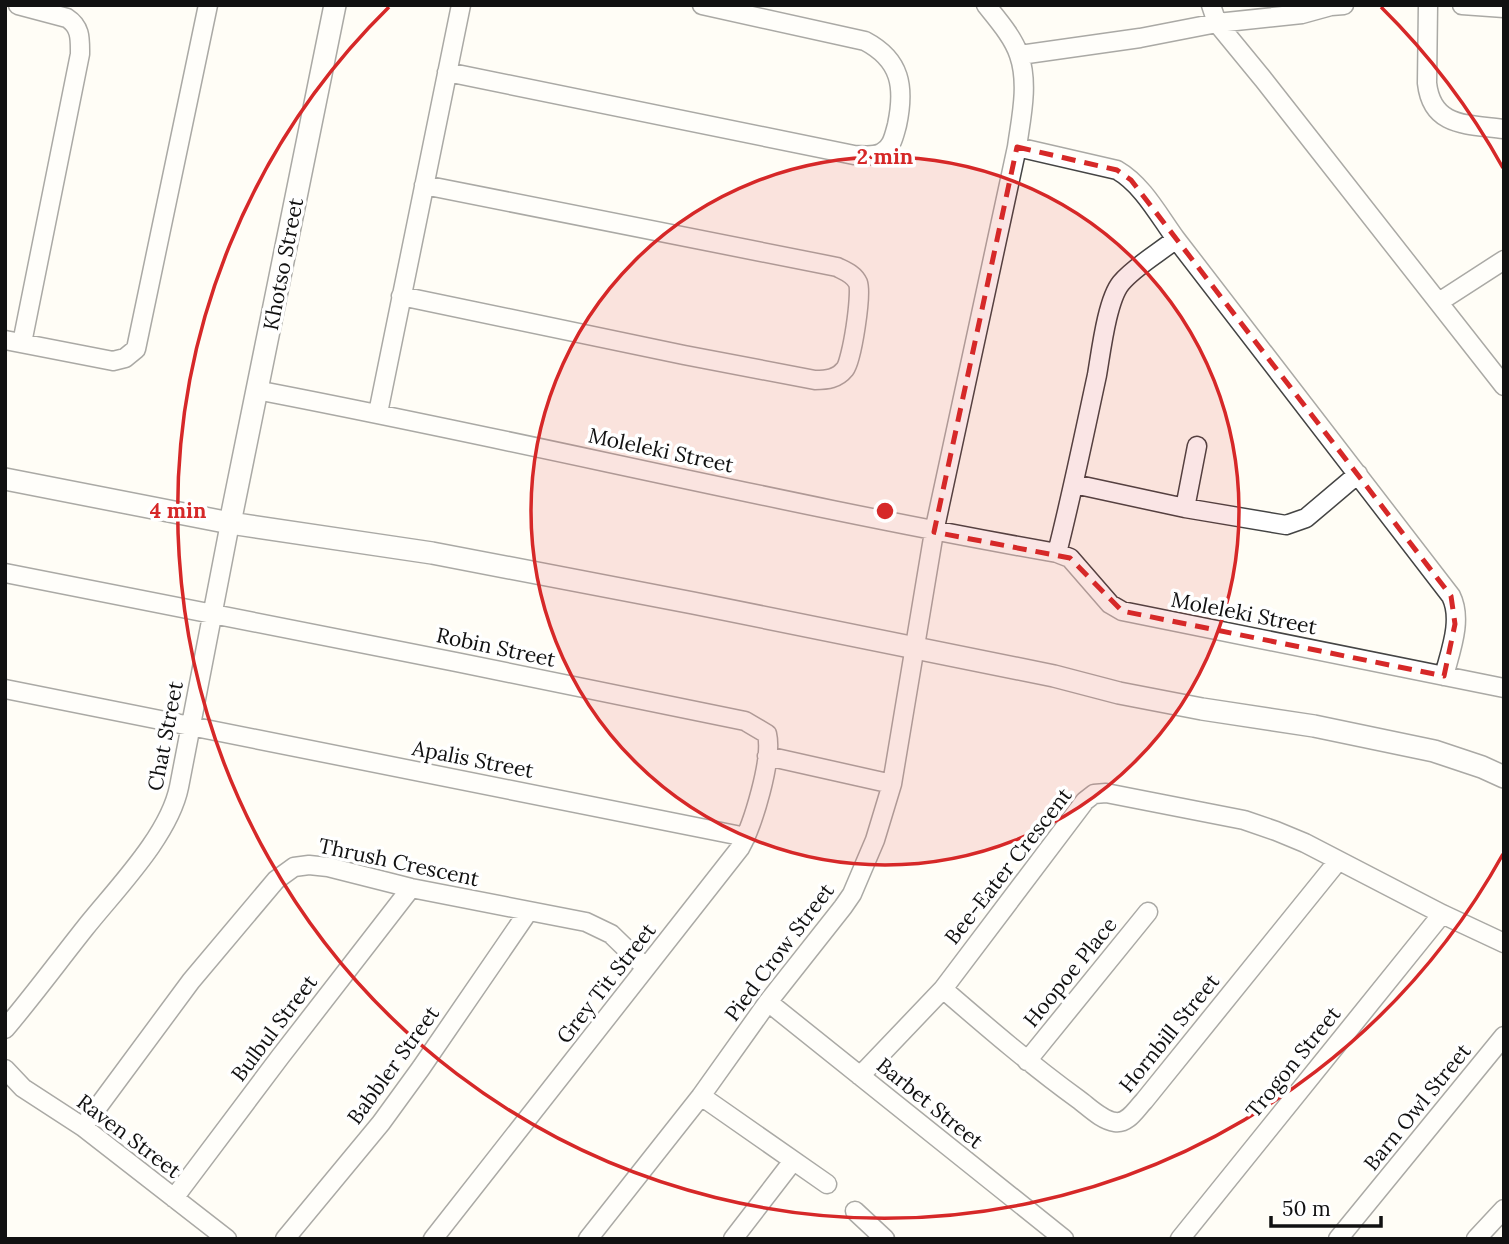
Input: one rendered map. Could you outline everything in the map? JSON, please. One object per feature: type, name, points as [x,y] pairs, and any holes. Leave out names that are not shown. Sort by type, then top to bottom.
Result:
[{"type":"street","points":[[18,5],[67,18],[74,23],[79,30],[80,54],[14,342],[113,360],[130,356],[136,349],[208,5]]},
{"type":"street","name":"Khotso Street","points":[[230,523],[335,5]]},
{"type":"street","points":[[378,413],[461,5]]},
{"type":"street","points":[[447,72],[854,155],[876,155],[890,145],[901,108],[900,85],[893,65],[877,48],[865,41],[702,5]]},
{"type":"street","points":[[986,5],[1020,55],[1128,40],[1217,23],[1302,14],[1344,5]]},
{"type":"street","points":[[1211,5],[1217,23],[1504,386]]},
{"type":"street","points":[[1428,5],[1427,83],[1428,95],[1434,108],[1459,123],[1504,129]]},
{"type":"street","points":[[1462,5],[1504,8]]},
{"type":"street","name":"Pied Crow Street","points":[[588,1239],[701,1096],[768,1002],[852,894],[875,840],[892,784],[934,532],[1017,147],[1024,86],[1020,55]]},
{"type":"street","points":[[1017,147],[1109,167],[1125,175],[1139,189],[1448,592],[1454,602],[1456,614],[1444,676]]},
{"type":"street","points":[[401,296],[815,380],[829,379],[844,371],[851,350],[859,287],[854,276],[837,267],[424,185]]},
{"type":"street","points":[[1057,554],[1116,292],[1132,273],[1176,239]]},
{"type":"street","points":[[1439,302],[1504,260]]},
{"type":"street","name":"Moleleki Street","points":[[256,390],[378,413],[934,532],[1057,554],[1070,558],[1110,604],[1122,611],[1504,688]]},
{"type":"street","points":[[1185,508],[1197,446]]},
{"type":"street","points":[[1074,484],[1185,508],[1286,525],[1306,517],[1358,474]]},
{"type":"street","points":[[5,479],[230,523],[446,556],[1054,676],[1119,693],[1314,726],[1434,751],[1504,777]]},
{"type":"street","name":"Chat Street","points":[[5,1029],[136,865],[163,828],[178,796],[230,523]]},
{"type":"street","name":"Robin Street","points":[[5,573],[745,721],[767,734]]},
{"type":"street","name":"Apalis Street","points":[[5,689],[746,837]]},
{"type":"street","name":"Grey Tit Street","points":[[433,1239],[740,848],[759,796],[767,756],[767,734]]},
{"type":"street","points":[[767,756],[892,784]]},
{"type":"street","name":"Bee-Eater Crescent","points":[[860,1076],[943,989],[1085,801],[1097,793],[1244,820],[1305,843],[1504,943]]},
{"type":"street","name":"Hornbill Street","points":[[943,989],[1027,1061],[1104,1118],[1115,1122],[1125,1120],[1144,1101],[1338,861]]},
{"type":"street","name":"Thrush Crescent","points":[[83,1127],[191,981],[276,880],[288,870],[300,866],[328,867],[411,888],[573,919],[604,930],[645,967]]},
{"type":"street","name":"Bulbul Street","points":[[174,1198],[411,888]]},
{"type":"street","name":"Babbler Street","points":[[285,1239],[381,1123],[528,912]]},
{"type":"street","name":"Hoopoe Place","points":[[1027,1061],[1148,912]]},
{"type":"street","name":"Trogon Street","points":[[1180,1239],[1442,914]]},
{"type":"street","name":"Barbet Street","points":[[768,1002],[1064,1239]]},
{"type":"street","name":"Barn Owl Street","points":[[1338,1239],[1504,1036]]},
{"type":"street","name":"Raven Street","points":[[5,1069],[23,1088],[83,1127],[227,1239]]},
{"type":"street","points":[[701,1096],[827,1184]]},
{"type":"street","points":[[733,1239],[793,1161]]},
{"type":"street","points":[[1476,1239],[1504,1209]]},
{"type":"street","points":[[855,1210],[883,1238]]},
{"type":"highlighted area","points":[[1017,147],[1117,170],[1131,180],[1451,596],[1455,624],[1444,676],[1122,611],[1070,558],[934,532]]}]
